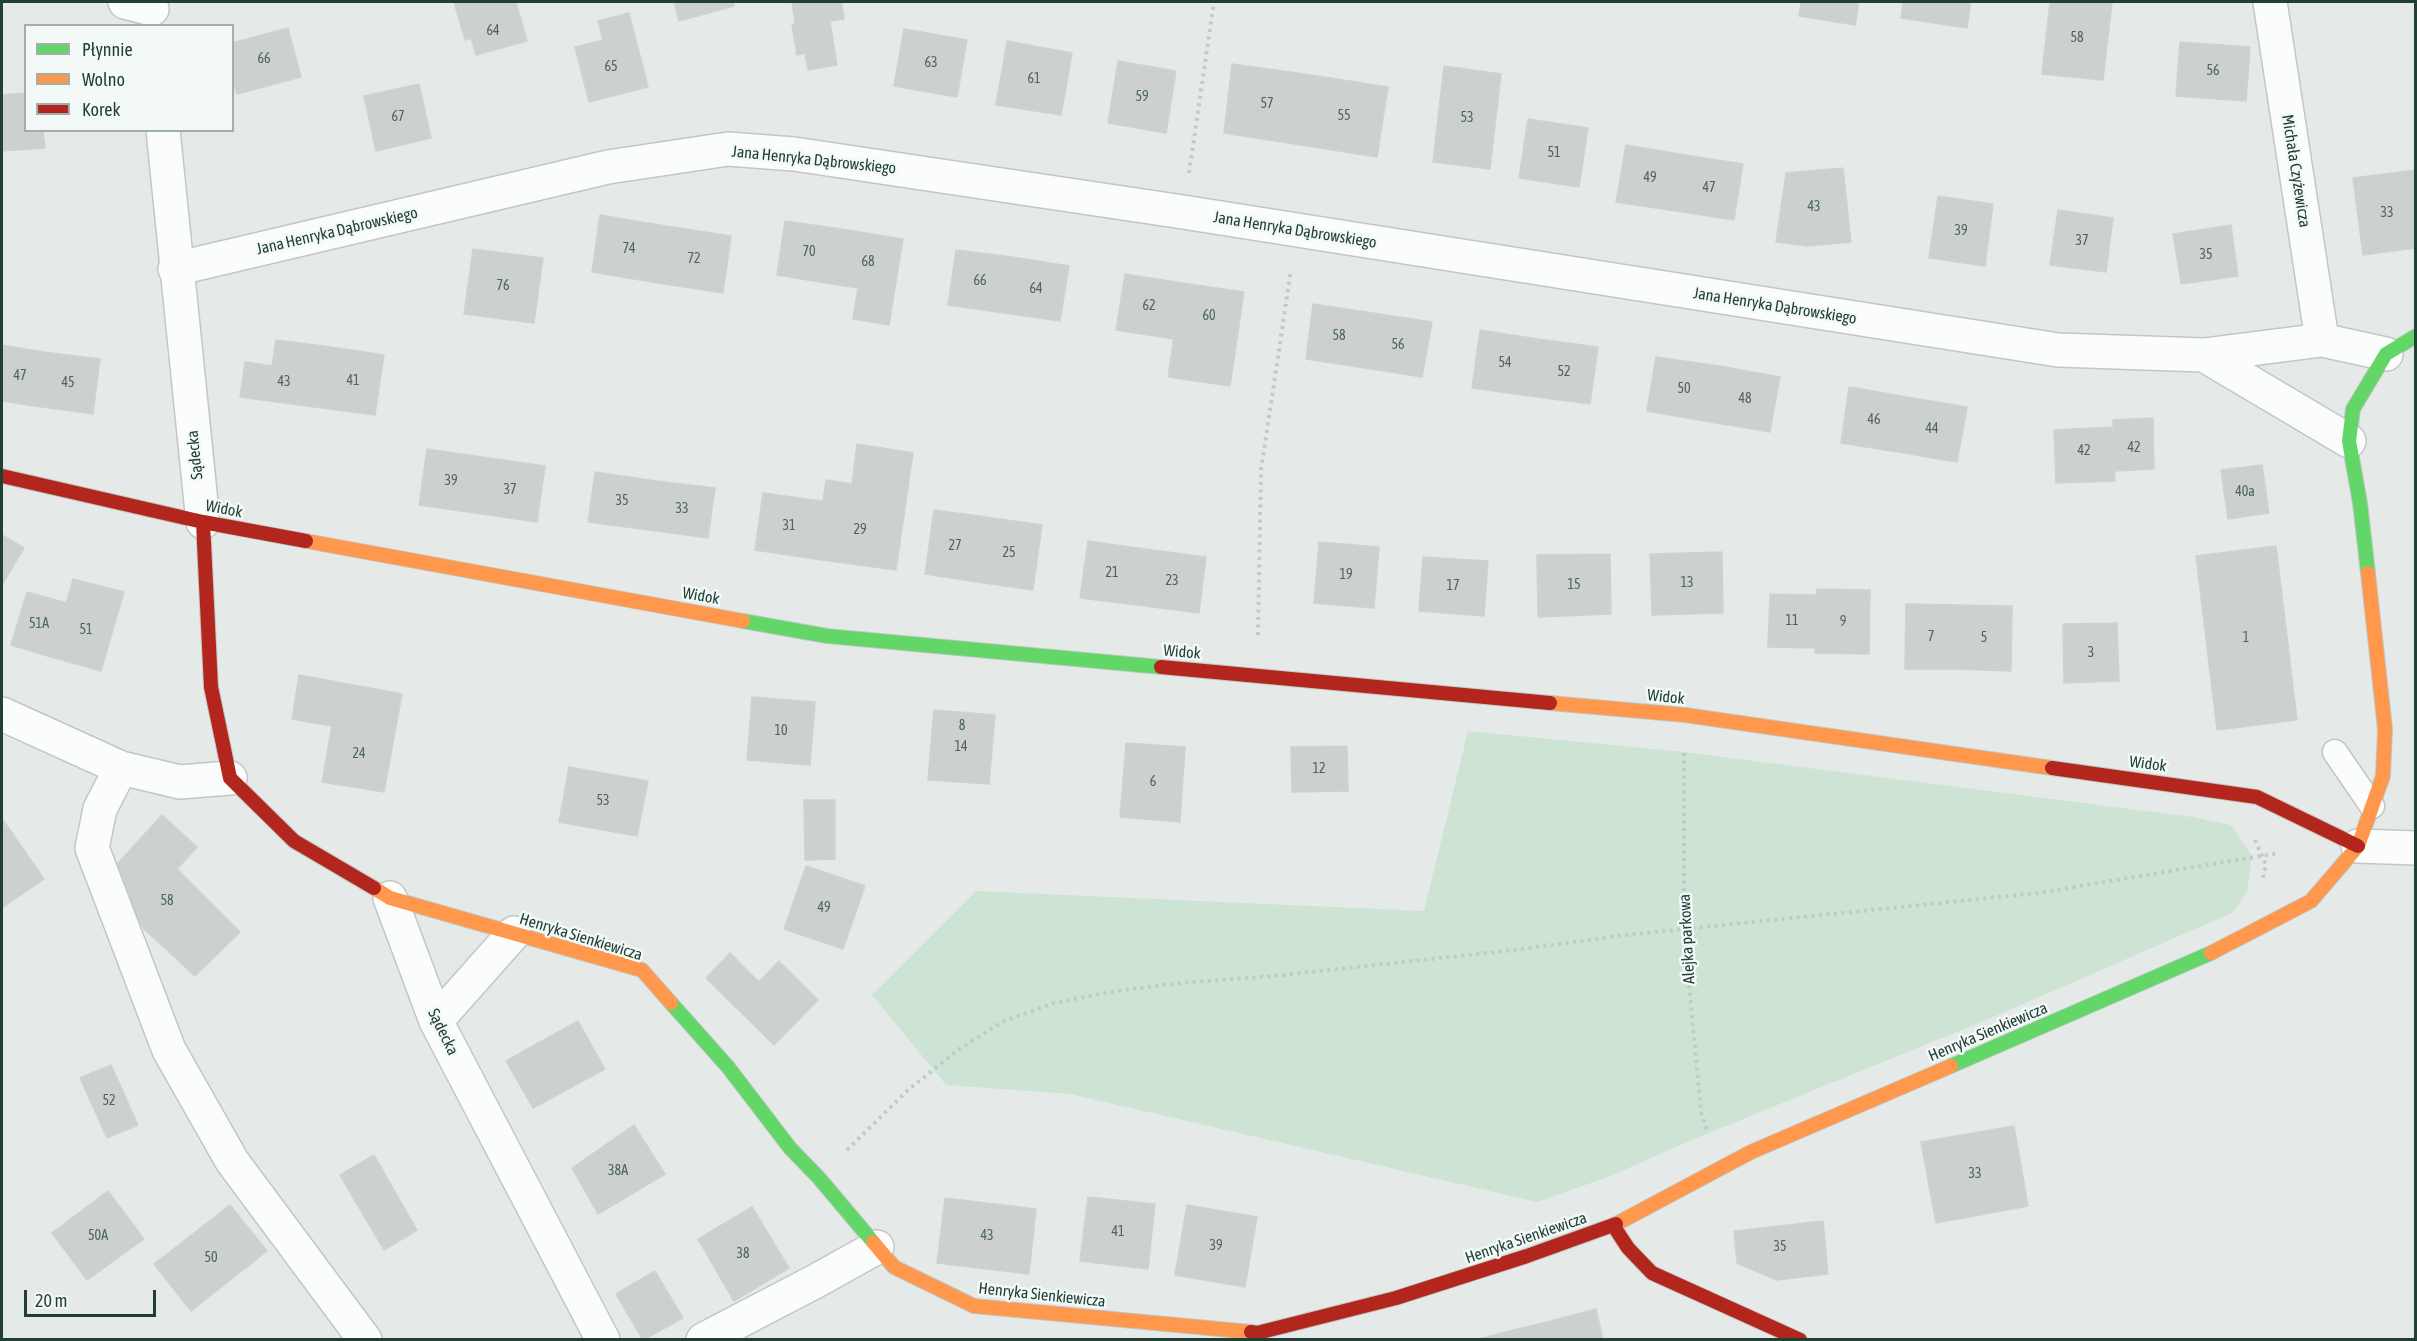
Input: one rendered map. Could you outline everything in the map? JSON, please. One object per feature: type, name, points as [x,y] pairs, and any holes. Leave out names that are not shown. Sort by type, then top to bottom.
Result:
[{"type":"street","name":"Michała Czyżewicza","points":[[2270,2],[2322,340]]},
{"type":"street","name":"Sądecka","points":[[163,132],[175,268],[203,522],[211,687],[231,778]]},
{"type":"street","name":"Jana Henryka Dąbrowskiego","points":[[175,268],[608,167],[728,150],[804,156],[1183,212],[2058,350],[2204,355],[2322,340],[2386,354]]},
{"type":"street","points":[[2415,336],[2386,354],[2353,409],[2349,441],[2360,502],[2385,729],[2383,776],[2358,846],[2415,848]]},
{"type":"street","points":[[2204,355],[2349,441]]},
{"type":"street","name":"Widok","points":[[2,476],[203,522],[827,636],[1685,715],[2248,795],[2257,797],[2358,846]]},
{"type":"street","points":[[2,714],[122,768],[180,782],[231,778],[294,842],[390,898]]},
{"type":"street","points":[[122,768],[100,808],[92,848],[169,1050],[232,1161],[364,1340]]},
{"type":"street","name":"Henryka Sienkiewicza","points":[[390,898],[642,970],[728,1067],[790,1148],[819,1178],[894,1267],[974,1306],[1255,1336],[1396,1298],[1527,1256],[1613,1225],[1751,1152],[2200,959],[2311,901],[2358,846]]},
{"type":"street","name":"Sądecka","points":[[390,898],[436,1022],[603,1340]]},
{"type":"street","points":[[436,1022],[514,933]]},
{"type":"street","name":"Henryka Sienkiewicza","points":[[1613,1225],[1628,1248],[1652,1273],[1800,1340]]},
{"type":"street","points":[[703,1340],[877,1247]]},
{"type":"lane","points":[[2335,752],[2372,806]]},
{"type":"path","points":[[1183,212],[1214,2]]},
{"type":"path","points":[[1258,675],[1261,470],[1297,231]]},
{"type":"path","name":"Alejka parkowa","points":[[1684,752],[1684,931],[1701,1112],[1709,1142]]},
{"type":"path","points":[[819,1178],[908,1090],[958,1050],[1004,1021],[1054,1003],[1116,991],[1180,983],[1284,975],[1853,910],[2038,893],[2283,852]]},
{"type":"green space","points":[[1468,731],[1684,752],[2193,817],[2231,825],[2252,856],[2247,892],[2232,913],[1996,1016],[1699,1137],[1608,1177],[1537,1202],[1070,1094],[946,1085],[872,995],[976,891],[1424,911]]},
{"type":"building","points":[[454,2],[516,2],[527,41],[476,55],[471,38],[465,40]]},
{"type":"building","points":[[674,2],[733,2],[734,6],[679,21]]},
{"type":"building","points":[[792,2],[842,2],[844,19],[830,21],[837,65],[808,70],[805,53],[797,55],[792,25],[795,24]]},
{"type":"building","points":[[1801,2],[1859,2],[1855,25],[1799,16]]},
{"type":"building","points":[[1903,2],[1971,2],[1967,28],[1901,18]]},
{"type":"building","points":[[2050,2],[2112,2],[2103,80],[2042,74]]},
{"type":"building","points":[[629,13],[648,87],[589,102],[575,47],[603,40],[598,21]]},
{"type":"building","points":[[288,28],[301,77],[237,94],[234,83],[234,42]]},
{"type":"building","points":[[904,29],[967,40],[957,97],[894,86]]},
{"type":"building","points":[[1007,41],[1072,53],[1061,115],[996,105]]},
{"type":"building","points":[[2180,42],[2250,47],[2246,101],[2176,96]]},
{"type":"building","points":[[1118,61],[1176,71],[1166,133],[1108,123]]},
{"type":"building","points":[[1232,64],[1311,75],[1301,145],[1224,133]]},
{"type":"building","points":[[1444,66],[1501,74],[1490,169],[1433,162]]},
{"type":"building","points":[[1311,75],[1388,87],[1377,157],[1301,145]]},
{"type":"building","points":[[419,84],[431,138],[376,151],[364,96]]},
{"type":"building","points":[[24,93],[24,132],[43,132],[45,148],[2,151],[2,95]]},
{"type":"building","points":[[1528,119],[1588,128],[1579,187],[1519,178]]},
{"type":"building","points":[[1626,145],[1685,155],[1676,211],[1616,202]]},
{"type":"building","points":[[1685,155],[1743,164],[1734,220],[1676,211]]},
{"type":"building","points":[[1843,168],[1851,242],[1808,246],[1776,242],[1786,173]]},
{"type":"building","points":[[2416,170],[2416,248],[2363,255],[2353,178]]},
{"type":"building","points":[[1938,196],[1993,204],[1985,266],[1929,258]]},
{"type":"building","points":[[2058,210],[2113,218],[2106,272],[2050,265]]},
{"type":"building","points":[[600,215],[666,226],[658,283],[592,272]]},
{"type":"building","points":[[785,221],[841,229],[832,284],[777,275]]},
{"type":"building","points":[[2231,225],[2238,276],[2181,284],[2173,234]]},
{"type":"building","points":[[666,226],[731,236],[723,293],[658,283]]},
{"type":"building","points":[[841,229],[903,239],[889,325],[853,319],[858,288],[832,284]]},
{"type":"building","points":[[473,249],[543,258],[534,323],[464,314]]},
{"type":"building","points":[[956,250],[1012,257],[1004,313],[948,305]]},
{"type":"building","points":[[1012,257],[1069,266],[1060,321],[1004,313]]},
{"type":"building","points":[[1125,274],[1182,283],[1174,339],[1116,330]]},
{"type":"building","points":[[1182,283],[1244,292],[1230,386],[1168,377]]},
{"type":"building","points":[[1313,304],[1373,313],[1365,368],[1306,359]]},
{"type":"building","points":[[1373,313],[1432,322],[1422,377],[1365,368]]},
{"type":"building","points":[[1480,330],[1538,339],[1530,396],[1472,388]]},
{"type":"building","points":[[1538,339],[1598,347],[1590,404],[1530,396]]},
{"type":"building","points":[[276,340],[331,347],[322,408],[240,397],[245,362],[272,366]]},
{"type":"building","points":[[2,345],[43,352],[35,406],[2,401]]},
{"type":"building","points":[[331,347],[384,355],[375,415],[322,408]]},
{"type":"building","points":[[43,352],[100,359],[93,414],[35,406]]},
{"type":"building","points":[[1656,357],[1720,366],[1710,422],[1647,411]]},
{"type":"building","points":[[1720,366],[1780,377],[1770,432],[1710,422]]},
{"type":"building","points":[[1849,387],[1907,397],[1898,452],[1841,443]]},
{"type":"building","points":[[1907,397],[1967,407],[1957,462],[1898,452]]},
{"type":"building","points":[[2153,418],[2154,469],[2115,471],[2113,420]]},
{"type":"building","points":[[2113,427],[2115,481],[2056,483],[2054,430]]},
{"type":"building","points":[[857,444],[913,453],[896,570],[815,559],[826,480],[852,484]]},
{"type":"building","points":[[427,449],[482,457],[475,513],[419,505]]},
{"type":"building","points":[[482,457],[545,466],[537,522],[475,513]]},
{"type":"building","points":[[2262,465],[2269,513],[2228,519],[2221,470]]},
{"type":"building","points":[[595,472],[656,481],[649,530],[588,522]]},
{"type":"building","points":[[656,481],[715,488],[708,538],[649,530]]},
{"type":"building","points":[[763,493],[822,501],[815,559],[755,550]]},
{"type":"building","points":[[934,510],[986,517],[977,582],[925,574]]},
{"type":"building","points":[[986,517],[1042,525],[1033,590],[977,582]]},
{"type":"building","points":[[2,535],[24,548],[2,585]]},
{"type":"building","points":[[1088,541],[1145,549],[1137,605],[1080,598]]},
{"type":"building","points":[[1319,542],[1379,547],[1374,608],[1314,603]]},
{"type":"building","points":[[2276,546],[2297,720],[2217,730],[2196,556]]},
{"type":"building","points":[[1145,549],[1206,557],[1199,613],[1137,605]]},
{"type":"building","points":[[1722,552],[1723,613],[1652,615],[1650,554]]},
{"type":"building","points":[[1610,554],[1611,614],[1538,617],[1537,555]]},
{"type":"building","points":[[1423,557],[1488,561],[1484,616],[1419,611]]},
{"type":"building","points":[[73,579],[124,592],[101,671],[51,657]]},
{"type":"building","points":[[1817,589],[1870,590],[1869,654],[1815,653]]},
{"type":"building","points":[[27,592],[67,603],[51,657],[11,645]]},
{"type":"building","points":[[1770,594],[1816,595],[1815,648],[1768,647]]},
{"type":"building","points":[[1906,604],[1958,605],[1957,669],[1905,669]]},
{"type":"building","points":[[1958,605],[2012,606],[2011,671],[1957,669]]},
{"type":"building","points":[[2117,623],[2119,681],[2064,683],[2063,624]]},
{"type":"building","points":[[299,675],[402,694],[384,792],[322,782],[332,726],[292,719]]},
{"type":"building","points":[[752,697],[815,702],[810,765],[747,760]]},
{"type":"building","points":[[934,710],[995,715],[989,784],[928,780]]},
{"type":"building","points":[[1126,743],[1185,747],[1180,822],[1120,817]]},
{"type":"building","points":[[1347,746],[1348,791],[1292,792],[1291,747]]},
{"type":"building","points":[[569,767],[648,781],[637,836],[559,822]]},
{"type":"building","points":[[804,800],[835,800],[835,859],[805,860]]},
{"type":"building","points":[[162,815],[197,847],[177,869],[240,932],[195,976],[144,929],[109,873]]},
{"type":"building","points":[[2,821],[44,879],[2,908]]},
{"type":"building","points":[[806,866],[865,886],[843,949],[784,929]]},
{"type":"building","points":[[730,953],[759,982],[779,961],[818,1000],[774,1045],[706,978]]},
{"type":"building","points":[[578,1021],[605,1069],[533,1108],[506,1061]]},
{"type":"building","points":[[111,1065],[138,1125],[107,1138],[80,1078]]},
{"type":"building","points":[[634,1125],[665,1174],[598,1214],[572,1168]]},
{"type":"building","points":[[2014,1126],[2028,1206],[1936,1223],[1921,1142]]},
{"type":"building","points":[[374,1155],[417,1230],[384,1250],[340,1175]]},
{"type":"building","points":[[108,1191],[144,1239],[87,1280],[52,1233]]},
{"type":"building","points":[[1088,1197],[1155,1204],[1148,1269],[1080,1261]]},
{"type":"building","points":[[945,1198],[1036,1209],[1029,1274],[937,1263]]},
{"type":"building","points":[[230,1205],[267,1251],[191,1311],[154,1264]]},
{"type":"building","points":[[1187,1205],[1257,1217],[1245,1287],[1175,1275]]},
{"type":"building","points":[[752,1207],[789,1268],[734,1301],[698,1239]]},
{"type":"building","points":[[1823,1221],[1828,1274],[1777,1280],[1737,1263],[1734,1231]]},
{"type":"building","points":[[655,1271],[683,1318],[643,1340],[616,1294]]},
{"type":"building","points":[[1596,1309],[1603,1340],[1551,1340],[1547,1322]]},
{"type":"building","points":[[1547,1322],[1551,1340],[1503,1340],[1501,1333]]},
{"type":"building","points":[[1501,1333],[1503,1340],[1476,1340]]},
{"type":"traffic: fast","points":[[2368,573],[2360,503],[2349,441],[2353,409],[2386,354],[2416,336]]},
{"type":"traffic: fast","points":[[743,621],[827,636],[1161,667]]},
{"type":"traffic: fast","points":[[1951,1066],[2211,953]]},
{"type":"traffic: fast","points":[[671,1003],[728,1067],[790,1148],[819,1178],[873,1242]]},
{"type":"traffic: slow","points":[[306,541],[743,621]]},
{"type":"traffic: slow","points":[[2211,953],[2311,901],[2358,846],[2383,776],[2385,729],[2368,573]]},
{"type":"traffic: slow","points":[[1550,703],[1685,715],[2052,768]]},
{"type":"traffic: slow","points":[[374,888],[390,898],[642,970],[671,1003]]},
{"type":"traffic: slow","points":[[1616,1224],[1751,1152],[1951,1066]]},
{"type":"traffic: slow","points":[[873,1242],[894,1267],[974,1306],[1251,1332]]},
{"type":"traffic: jam","points":[[2,476],[203,522],[306,541]]},
{"type":"traffic: jam","points":[[203,522],[211,687],[230,778],[294,841],[374,888]]},
{"type":"traffic: jam","points":[[1161,667],[1550,703]]},
{"type":"traffic: jam","points":[[2052,768],[2257,797],[2358,846]]},
{"type":"traffic: jam","points":[[1251,1332],[1257,1333],[1396,1298],[1527,1256],[1616,1224]]},
{"type":"traffic: jam","points":[[1613,1225],[1628,1248],[1652,1273],[1800,1340]]}]
